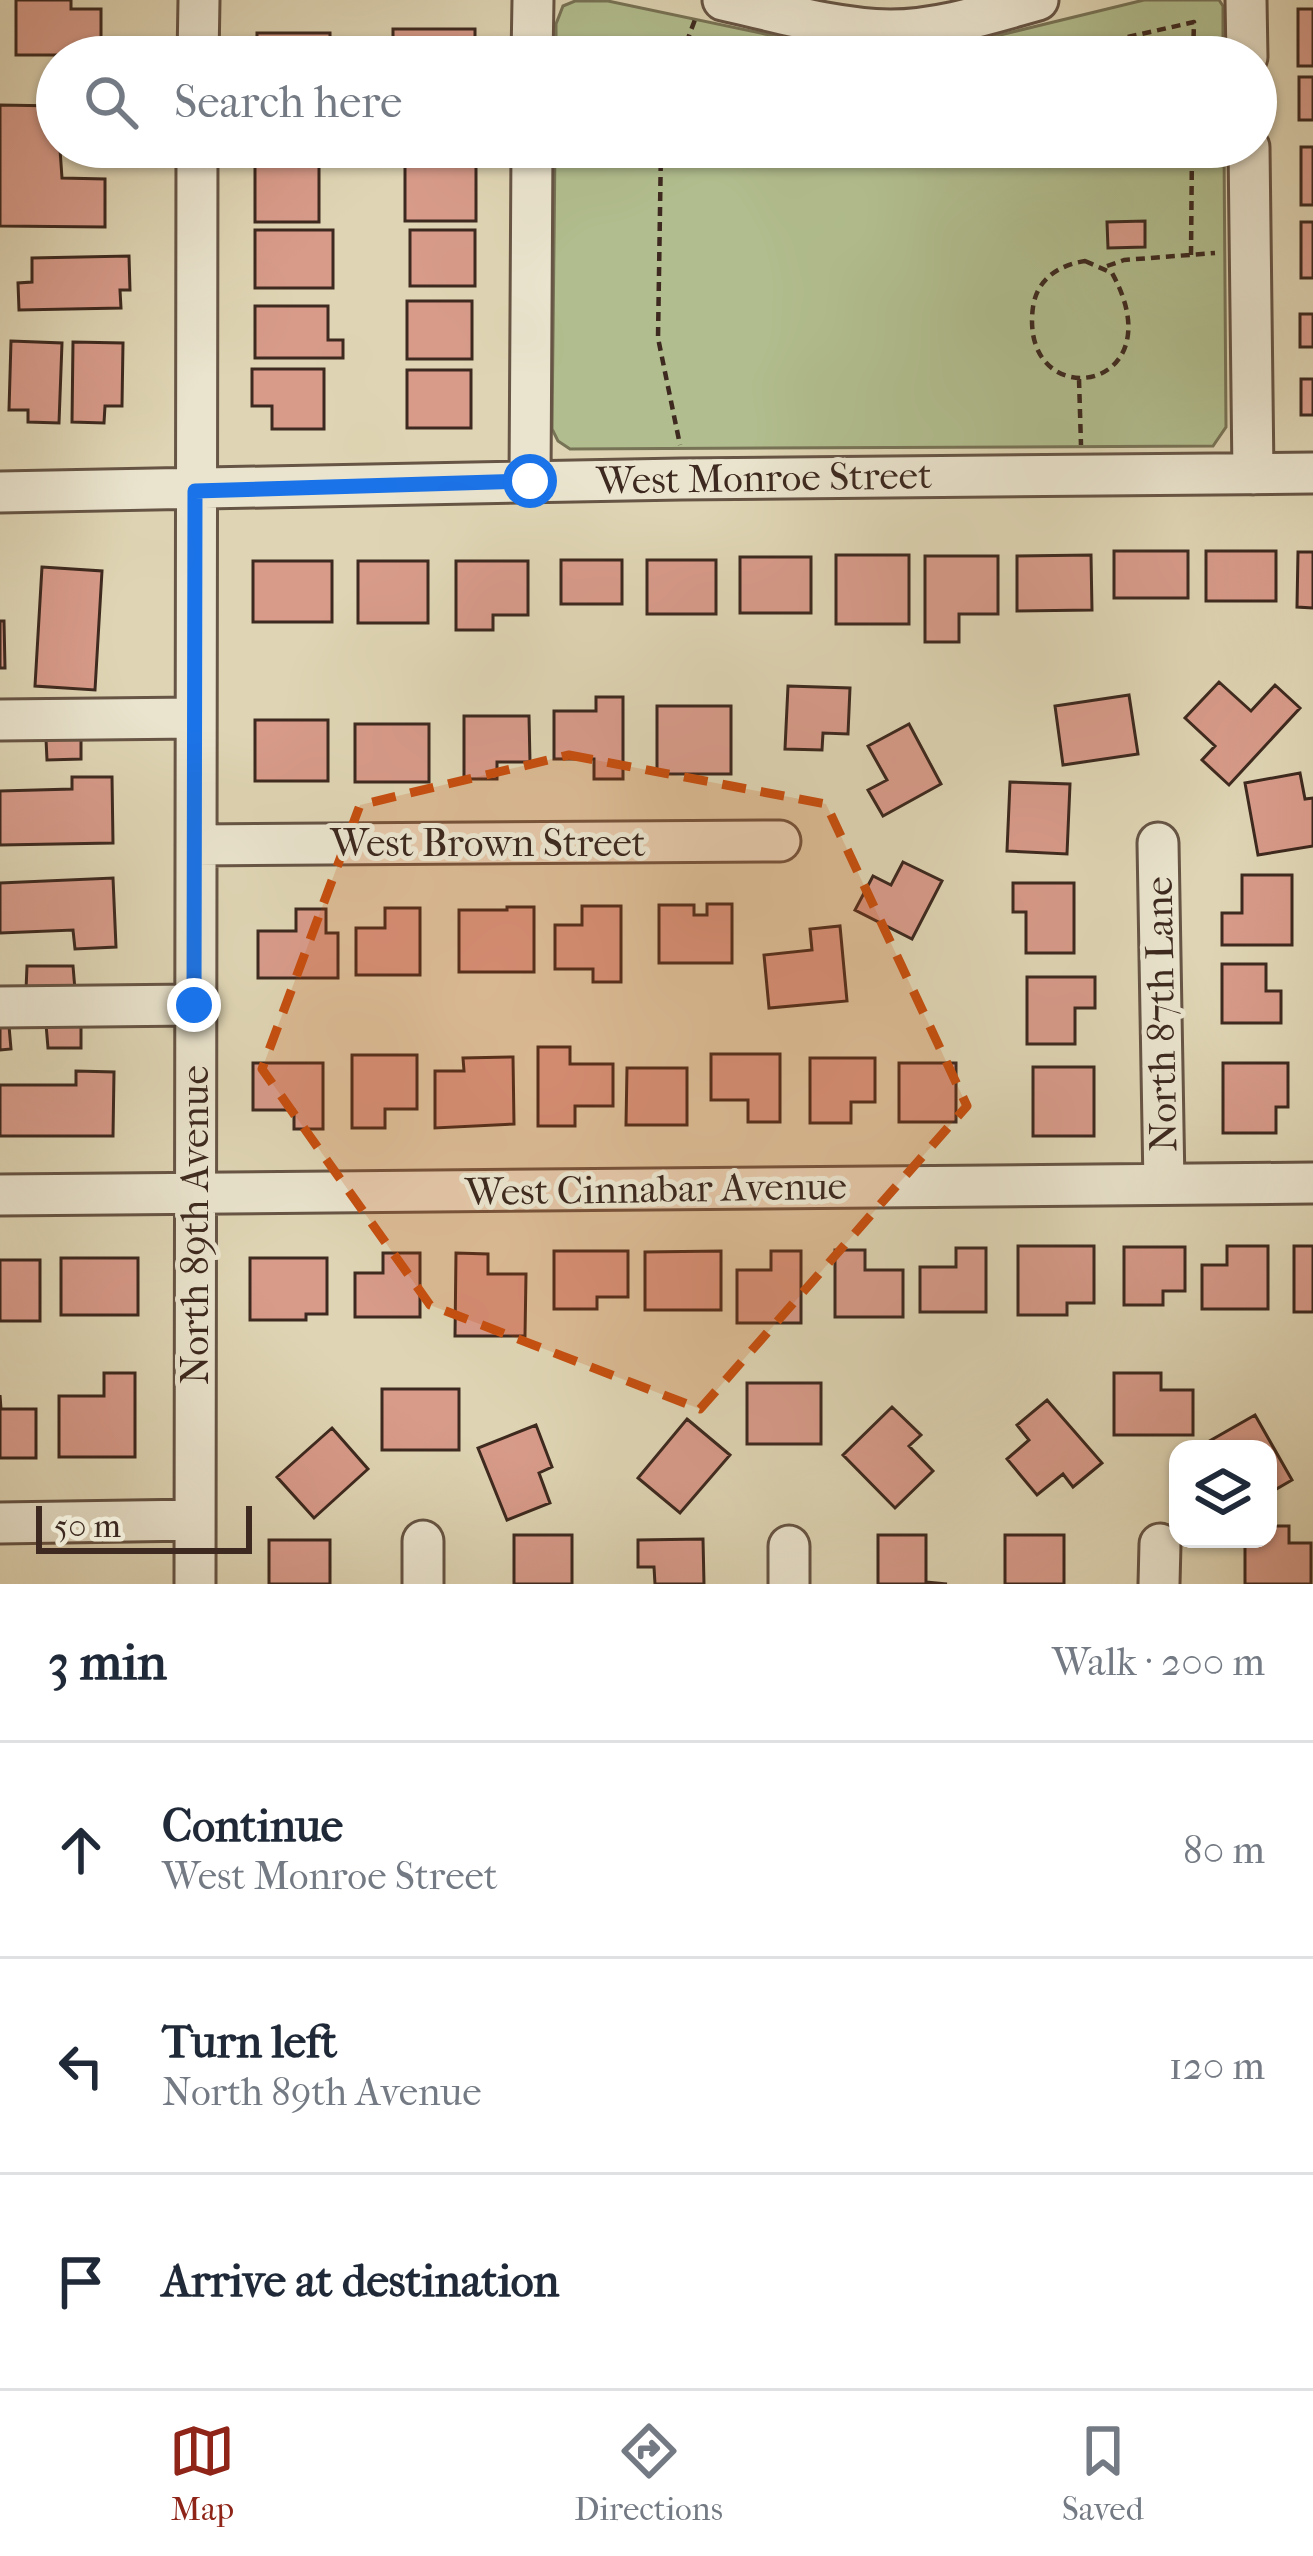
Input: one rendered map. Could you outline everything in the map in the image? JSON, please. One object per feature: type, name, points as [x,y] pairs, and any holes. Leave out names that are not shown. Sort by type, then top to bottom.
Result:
[{"type":"street","points":[[198,36],[199,0]]},
{"type":"street","points":[[532,0],[532,36]]},
{"type":"street","points":[[723,0],[891,30],[970,18],[1038,0]]},
{"type":"street","points":[[1246,0],[1247,36]]},
{"type":"street","name":"North 89th Avenue","points":[[195,1584],[197,168]]},
{"type":"street","points":[[530,481],[532,168]]},
{"type":"street","points":[[1249,168],[1253,474]]},
{"type":"street","name":"West Monroe Street","points":[[0,493],[681,478],[1313,473]]},
{"type":"street","points":[[0,720],[195,718]]},
{"type":"street","name":"West Brown Street","points":[[196,845],[780,842]]},
{"type":"street","name":"North 87th Lane","points":[[1158,843],[1164,1184]]},
{"type":"street","points":[[0,1007],[194,1005]]},
{"type":"street","name":"West Cinnabar Avenue","points":[[0,1196],[1313,1183]]},
{"type":"street","points":[[0,1523],[195,1520]]},
{"type":"street","points":[[423,1541],[423,1584]]},
{"type":"street","points":[[1160,1544],[1160,1584]]},
{"type":"path","points":[[689,36],[700,0]]},
{"type":"path","points":[[1132,36],[1194,22],[1194,36]]},
{"type":"path","points":[[661,168],[658,338],[680,446],[681,478]]},
{"type":"path","points":[[1191,255],[1192,168]]},
{"type":"path","points":[[1105,266],[1123,296],[1128,316],[1126,340],[1121,357],[1102,376],[1078,379],[1052,368],[1040,355],[1032,329],[1034,301],[1059,268],[1084,261],[1105,266],[1124,260],[1250,250]]},
{"type":"path","points":[[1078,379],[1083,475]]},
{"type":"highlighted area","points":[[569,755],[826,804],[967,1106],[700,1409],[430,1305],[262,1069],[360,805]]},
{"type":"green space","points":[[1144,0],[1219,0],[1223,6],[1223,36],[996,36]]},
{"type":"green space","points":[[575,1],[608,1],[775,36],[556,36],[563,6]]},
{"type":"green space","points":[[555,168],[1224,168],[1226,427],[1213,446],[570,449],[552,429]]},
{"type":"building","points":[[16,0],[71,0],[71,9],[101,9],[101,36],[36,36],[36,55],[16,55]]},
{"type":"building","points":[[1298,9],[1313,9],[1313,66],[1298,66]]},
{"type":"building","points":[[393,29],[475,29],[475,36],[393,36]]},
{"type":"building","points":[[257,33],[330,33],[330,36]]},
{"type":"building","points":[[1299,77],[1313,77],[1313,120],[1299,120]]},
{"type":"building","points":[[0,105],[36,106],[36,168],[61,168],[62,178],[105,179],[105,227],[0,226]]},
{"type":"building","points":[[1301,147],[1313,147],[1313,205],[1301,205]]},
{"type":"building","points":[[255,168],[319,168],[319,222],[255,222]]},
{"type":"building","points":[[405,168],[476,168],[476,221],[405,221]]},
{"type":"building","points":[[1145,221],[1145,247],[1108,248],[1107,222]]},
{"type":"building","points":[[1301,222],[1313,222],[1313,278],[1301,278]]},
{"type":"building","points":[[255,230],[333,230],[333,288],[255,288]]},
{"type":"building","points":[[410,230],[475,230],[475,286],[410,286]]},
{"type":"building","points":[[129,256],[130,290],[120,290],[121,308],[19,310],[18,283],[32,282],[32,258]]},
{"type":"building","points":[[407,301],[472,301],[472,359],[407,359]]},
{"type":"building","points":[[255,306],[328,306],[328,340],[343,340],[343,358],[255,358]]},
{"type":"building","points":[[1300,314],[1313,314],[1313,347],[1300,347]]},
{"type":"building","points":[[11,341],[62,343],[59,423],[28,422],[28,410],[9,410]]},
{"type":"building","points":[[73,342],[123,343],[122,406],[105,406],[104,423],[72,422]]},
{"type":"building","points":[[252,369],[324,369],[324,429],[272,429],[272,406],[252,406]]},
{"type":"building","points":[[407,370],[471,370],[471,428],[407,428]]},
{"type":"building","points":[[1301,379],[1313,379],[1313,415],[1301,415]]},
{"type":"building","points":[[1114,551],[1188,551],[1188,598],[1114,598]]},
{"type":"building","points":[[1206,551],[1276,551],[1276,601],[1206,601]]},
{"type":"building","points":[[1298,552],[1313,552],[1313,608],[1297,607]]},
{"type":"building","points":[[836,555],[909,555],[909,624],[836,624]]},
{"type":"building","points":[[1091,555],[1092,610],[1017,611],[1017,556]]},
{"type":"building","points":[[925,556],[998,556],[998,614],[959,614],[959,642],[925,642]]},
{"type":"building","points":[[740,557],[811,557],[811,613],[740,613]]},
{"type":"building","points":[[561,560],[622,560],[622,604],[561,604]]},
{"type":"building","points":[[647,560],[716,560],[716,614],[647,614]]},
{"type":"building","points":[[253,561],[332,561],[332,622],[253,622]]},
{"type":"building","points":[[358,561],[428,561],[428,623],[358,623]]},
{"type":"building","points":[[456,561],[528,561],[528,615],[493,615],[493,630],[456,630]]},
{"type":"building","points":[[42,567],[102,571],[95,690],[35,686]]},
{"type":"building","points":[[0,621],[4,621],[5,668],[0,668]]},
{"type":"building","points":[[1219,682],[1251,711],[1275,685],[1300,708],[1229,785],[1202,760],[1215,746],[1185,718]]},
{"type":"building","points":[[788,686],[850,688],[848,734],[823,733],[822,750],[785,749]]},
{"type":"building","points":[[1129,695],[1138,754],[1063,765],[1055,706]]},
{"type":"building","points":[[596,697],[623,697],[623,779],[594,779],[594,759],[554,759],[554,711],[596,711]]},
{"type":"building","points":[[657,706],[731,706],[731,774],[657,774]]},
{"type":"building","points":[[464,716],[529,716],[530,762],[497,762],[497,779],[464,779]]},
{"type":"building","points":[[255,720],[328,720],[328,781],[255,781]]},
{"type":"building","points":[[355,724],[429,724],[429,782],[355,782]]},
{"type":"building","points":[[909,724],[941,784],[883,816],[868,790],[887,780],[868,746]]},
{"type":"building","points":[[81,738],[81,759],[47,760],[46,739]]},
{"type":"building","points":[[1300,773],[1305,799],[1313,798],[1313,846],[1258,855],[1245,783]]},
{"type":"building","points":[[72,777],[112,777],[113,843],[0,845],[0,791],[72,789]]},
{"type":"building","points":[[1010,782],[1070,784],[1067,854],[1007,851]]},
{"type":"building","points":[[903,862],[942,881],[912,939],[855,910],[873,876],[891,885]]},
{"type":"building","points":[[1242,875],[1292,875],[1292,945],[1222,945],[1222,913],[1242,913]]},
{"type":"building","points":[[113,878],[116,947],[75,949],[73,930],[0,933],[0,883]]},
{"type":"building","points":[[1013,883],[1074,883],[1074,953],[1026,953],[1026,912],[1013,912]]},
{"type":"building","points":[[707,904],[732,904],[732,963],[659,963],[659,905],[694,905],[694,915],[707,915]]},
{"type":"building","points":[[582,906],[621,906],[621,982],[593,982],[593,969],[555,969],[555,925],[582,925]]},
{"type":"building","points":[[534,907],[534,972],[459,972],[459,910]]},
{"type":"building","points":[[385,908],[420,908],[420,975],[356,975],[356,928],[385,928]]},
{"type":"building","points":[[296,909],[326,909],[326,933],[338,933],[338,978],[258,978],[258,931],[296,931]]},
{"type":"building","points":[[840,926],[847,1001],[769,1008],[764,955],[812,950],[810,929]]},
{"type":"building","points":[[1222,964],[1266,964],[1266,991],[1281,991],[1281,1023],[1222,1023]]},
{"type":"building","points":[[27,966],[73,966],[75,990],[26,990]]},
{"type":"building","points":[[1027,977],[1095,977],[1095,1008],[1075,1008],[1075,1044],[1027,1044]]},
{"type":"building","points":[[46,1024],[81,1024],[81,1048],[48,1048]]},
{"type":"building","points":[[0,1026],[9,1026],[11,1049],[0,1050]]},
{"type":"building","points":[[538,1047],[570,1047],[570,1064],[613,1064],[613,1106],[575,1106],[575,1126],[538,1126]]},
{"type":"building","points":[[711,1054],[780,1054],[780,1122],[748,1122],[748,1100],[711,1100]]},
{"type":"building","points":[[352,1055],[417,1055],[417,1109],[385,1109],[385,1128],[352,1128]]},
{"type":"building","points":[[513,1057],[514,1124],[435,1128],[435,1071],[464,1071],[463,1058]]},
{"type":"building","points":[[810,1058],[875,1058],[875,1102],[851,1102],[851,1123],[810,1123]]},
{"type":"building","points":[[253,1063],[323,1063],[323,1129],[294,1129],[294,1110],[253,1110]]},
{"type":"building","points":[[899,1063],[956,1063],[956,1122],[899,1122]]},
{"type":"building","points":[[1223,1063],[1288,1063],[1288,1107],[1276,1107],[1276,1133],[1223,1133]]},
{"type":"building","points":[[1033,1067],[1094,1067],[1094,1136],[1033,1136]]},
{"type":"building","points":[[627,1068],[687,1068],[687,1125],[626,1125]]},
{"type":"building","points":[[76,1071],[114,1072],[113,1136],[0,1136],[0,1085],[76,1085]]},
{"type":"building","points":[[1018,1246],[1094,1246],[1094,1303],[1067,1303],[1067,1315],[1018,1315]]},
{"type":"building","points":[[1227,1246],[1268,1246],[1268,1309],[1202,1309],[1202,1265],[1227,1265]]},
{"type":"building","points":[[1294,1246],[1313,1246],[1313,1312],[1294,1312]]},
{"type":"building","points":[[1124,1247],[1185,1247],[1185,1291],[1163,1291],[1163,1305],[1124,1305]]},
{"type":"building","points":[[956,1248],[986,1248],[986,1312],[920,1312],[920,1267],[956,1267]]},
{"type":"building","points":[[835,1250],[865,1250],[865,1270],[903,1270],[903,1317],[835,1317]]},
{"type":"building","points":[[554,1251],[628,1251],[628,1297],[597,1297],[597,1309],[554,1309]]},
{"type":"building","points":[[721,1251],[721,1310],[645,1310],[645,1252]]},
{"type":"building","points":[[771,1251],[801,1251],[801,1323],[737,1323],[737,1270],[771,1270]]},
{"type":"building","points":[[383,1253],[420,1253],[420,1317],[355,1317],[355,1273],[383,1273]]},
{"type":"building","points":[[456,1253],[488,1254],[488,1274],[526,1274],[525,1336],[455,1336]]},
{"type":"building","points":[[61,1258],[138,1258],[138,1315],[61,1315]]},
{"type":"building","points":[[250,1258],[327,1258],[327,1314],[306,1314],[306,1320],[250,1320]]},
{"type":"building","points":[[0,1260],[40,1260],[40,1321],[0,1321]]},
{"type":"building","points":[[104,1373],[135,1373],[135,1457],[59,1457],[59,1396],[104,1396]]},
{"type":"building","points":[[1114,1373],[1161,1373],[1161,1390],[1193,1390],[1193,1435],[1114,1435]]},
{"type":"building","points":[[747,1383],[821,1383],[821,1444],[747,1444]]},
{"type":"building","points":[[382,1389],[459,1389],[459,1450],[382,1450]]},
{"type":"building","points":[[0,1395],[1,1409],[36,1409],[36,1458],[0,1458]]},
{"type":"building","points":[[1047,1400],[1102,1463],[1073,1487],[1063,1474],[1037,1495],[1007,1459],[1029,1440],[1017,1425]]},
{"type":"building","points":[[892,1407],[921,1435],[909,1446],[933,1471],[895,1508],[843,1455]]},
{"type":"building","points":[[1255,1415],[1269,1440],[1211,1440]]},
{"type":"building","points":[[687,1419],[730,1455],[680,1513],[638,1478]]},
{"type":"building","points":[[536,1425],[552,1467],[539,1473],[550,1503],[507,1520],[478,1448]]},
{"type":"building","points":[[332,1428],[368,1469],[314,1518],[277,1477]]},
{"type":"building","points":[[1277,1454],[1292,1480],[1277,1489]]},
{"type":"building","points":[[1277,1526],[1289,1526],[1289,1543],[1311,1543],[1311,1584],[1245,1584],[1245,1548],[1277,1548]]},
{"type":"building","points":[[514,1535],[572,1535],[572,1584],[514,1584]]},
{"type":"building","points":[[878,1535],[926,1535],[926,1582],[947,1584],[878,1584]]},
{"type":"building","points":[[1005,1535],[1064,1535],[1064,1584],[1005,1584]]},
{"type":"building","points":[[703,1539],[704,1584],[655,1584],[654,1567],[638,1567],[638,1540]]},
{"type":"building","points":[[269,1540],[330,1540],[330,1584],[269,1584]]},
{"type":"route","points":[[194,1005],[195,491],[530,481]]}]
